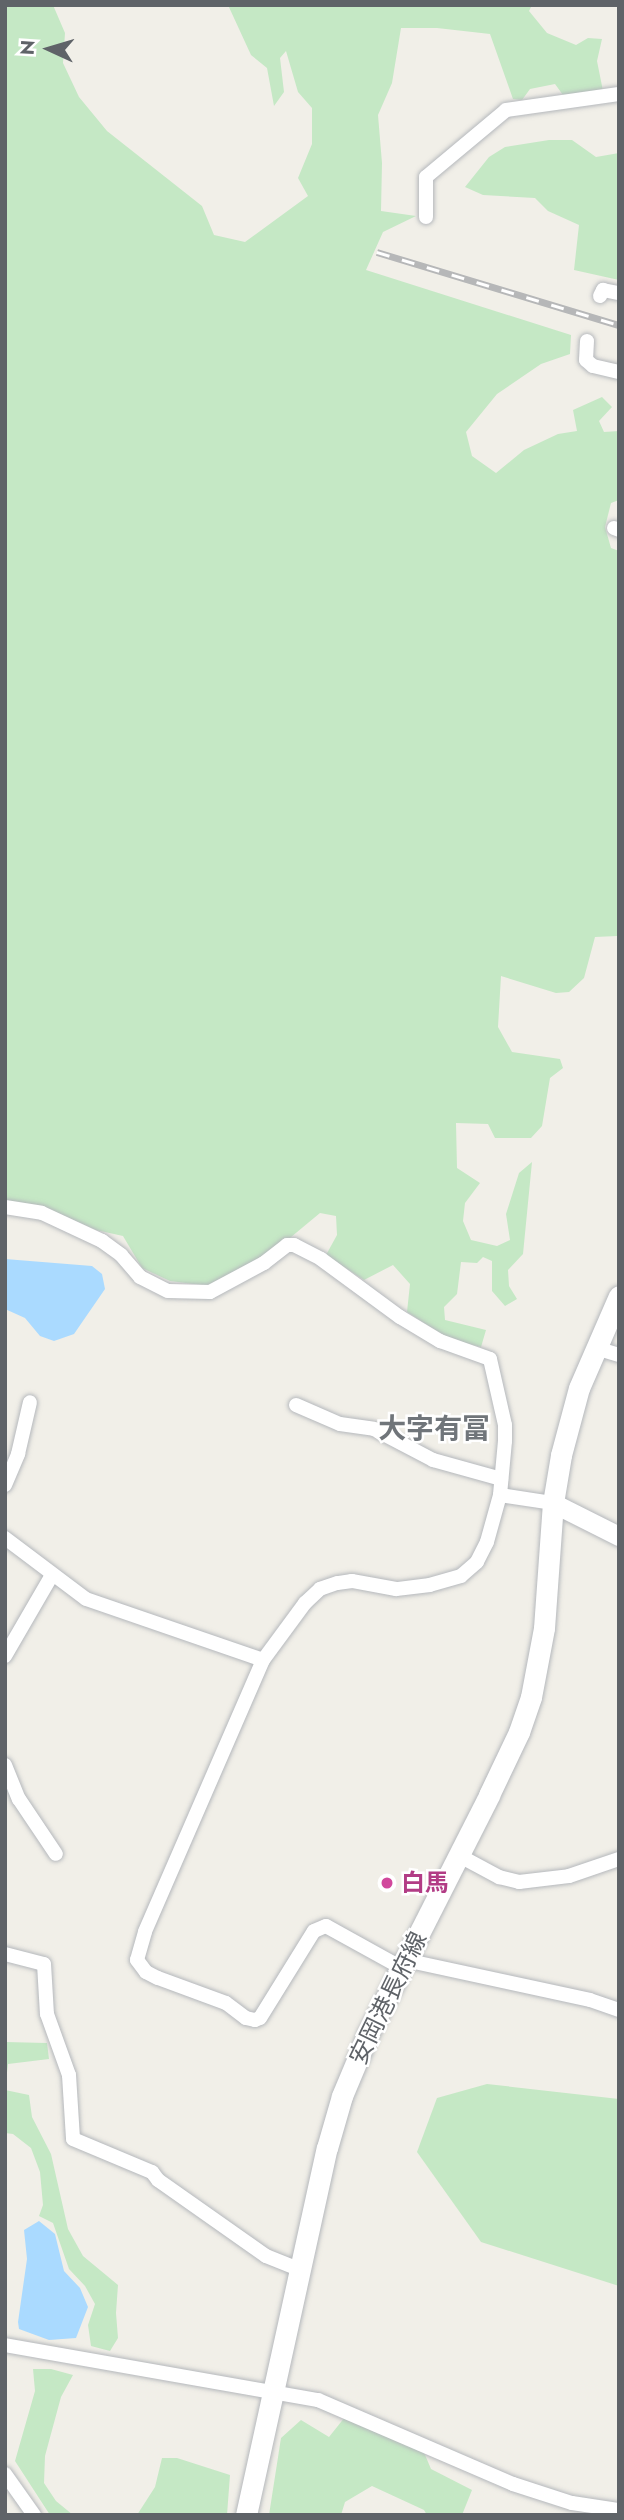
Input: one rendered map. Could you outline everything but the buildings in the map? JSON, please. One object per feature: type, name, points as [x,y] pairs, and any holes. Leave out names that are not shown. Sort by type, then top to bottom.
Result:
[{"type":"main road","name":"安岡港長府線","points":[[246,2515],[327,2148],[342,2096],[403,1964],[519,1732],[531,1696],[544,1628],[553,1503],[561,1455],[579,1388],[619,1296]]},
{"type":"street","points":[[426,217],[426,177],[506,110],[619,94]]},
{"type":"street","points":[[600,296],[603,290],[619,293]]},
{"type":"street","points":[[587,341],[586,360],[593,366],[619,372]]},
{"type":"street","points":[[5,1207],[42,1213],[102,1241],[121,1255],[141,1277],[168,1291],[210,1292],[264,1263],[287,1245],[294,1245],[321,1259],[400,1317],[452,1346],[490,1359],[505,1425],[500,1495],[487,1542],[477,1562],[461,1576],[396,1589],[352,1581],[320,1589],[305,1603],[263,1660],[145,1932],[137,1960],[146,1972],[158,1979],[226,2003],[246,2018],[256,2020],[260,2018],[314,1931],[326,1926],[403,1964],[590,2000],[619,2010]]},
{"type":"street","points":[[596,1348],[619,1355]]},
{"type":"street","points":[[5,1485],[18,1454],[30,1402]]},
{"type":"street","points":[[296,1405],[340,1424],[374,1429],[433,1460],[501,1479]]},
{"type":"street","points":[[500,1495],[553,1503],[619,1536]]},
{"type":"street","points":[[5,1538],[86,1599],[193,1633],[263,1660]]},
{"type":"street","points":[[5,1656],[52,1575]]},
{"type":"street","points":[[5,1765],[19,1799],[56,1854]]},
{"type":"street","points":[[458,1854],[499,1877],[519,1882],[569,1876],[619,1859]]},
{"type":"street","points":[[5,1954],[44,1964],[47,2014],[69,2075],[73,2139],[126,2158],[152,2172],[158,2180],[266,2256],[300,2270]]},
{"type":"street","points":[[5,2345],[274,2390],[318,2400],[541,2494],[619,2510]]},
{"type":"street","points":[[5,2474],[34,2515]]},
{"type":"green space","points":[[5,5],[53,5],[65,33],[63,63],[79,97],[107,131],[202,206],[214,235],[245,242],[308,196],[298,178],[312,144],[312,108],[298,92],[286,51],[280,58],[284,92],[274,106],[267,68],[251,55],[228,5],[532,5],[529,11],[547,33],[576,45],[588,38],[602,39],[597,61],[603,91],[563,95],[555,84],[530,89],[522,100],[513,99],[490,34],[437,28],[401,28],[392,83],[378,115],[382,163],[381,211],[416,216],[383,232],[366,270],[571,335],[570,354],[541,364],[497,394],[466,432],[472,456],[496,473],[524,450],[558,434],[577,431],[573,410],[602,397],[612,407],[599,421],[604,432],[619,431],[619,500],[611,503],[605,527],[611,548],[619,551],[619,926],[617,936],[595,937],[584,978],[569,992],[556,993],[501,976],[498,1027],[512,1052],[560,1059],[563,1068],[550,1078],[542,1126],[531,1138],[495,1138],[488,1124],[456,1123],[457,1168],[480,1183],[465,1203],[463,1221],[471,1240],[497,1246],[510,1240],[506,1214],[519,1173],[532,1162],[523,1254],[508,1270],[509,1286],[517,1299],[505,1306],[492,1291],[492,1261],[483,1257],[477,1263],[461,1262],[457,1294],[444,1307],[445,1320],[486,1330],[481,1347],[449,1339],[407,1312],[410,1284],[393,1265],[364,1280],[326,1255],[337,1235],[336,1216],[320,1213],[279,1247],[209,1286],[170,1281],[142,1268],[123,1236],[96,1230],[53,1211],[5,1202]]},
{"type":"green space","points":[[549,140],[572,140],[596,157],[619,153],[619,280],[574,270],[579,225],[548,211],[535,198],[483,195],[465,187],[489,157],[505,147]]},
{"type":"green space","points":[[5,2042],[47,2043],[49,2059],[8,2064],[5,2090]]},
{"type":"green space","points":[[487,2084],[619,2099],[619,2286],[481,2242],[417,2152],[437,2098]]},
{"type":"green space","points":[[5,2090],[29,2095],[32,2117],[51,2154],[68,2229],[83,2256],[118,2285],[118,2338],[110,2351],[91,2346],[88,2325],[95,2304],[85,2286],[69,2269],[53,2223],[39,2216],[43,2205],[40,2172],[31,2148],[13,2134],[5,2133]]},
{"type":"green space","points":[[33,2369],[51,2369],[73,2375],[61,2397],[45,2456],[44,2483],[56,2501],[73,2515],[50,2515],[15,2461],[35,2391]]},
{"type":"green space","points":[[345,2417],[423,2450],[431,2469],[472,2490],[462,2515],[427,2515],[424,2510],[372,2486],[345,2502],[341,2515],[269,2515],[281,2438],[301,2420],[329,2437]]},
{"type":"green space","points":[[162,2458],[177,2458],[230,2475],[227,2515],[137,2515],[155,2487]]},
{"type":"water","points":[[5,1259],[92,1266],[102,1274],[105,1289],[74,1334],[54,1341],[40,1336],[25,1318],[5,1309]]},
{"type":"water","points":[[39,2221],[55,2234],[64,2271],[80,2288],[88,2307],[76,2338],[49,2340],[19,2329],[27,2259],[24,2230]]},
{"type":"railway","points":[[377,252],[619,325]]},
{"type":"place","name":"白馬","points":[[387,1883]]},
{"type":"district","name":"大字有冨","points":[[434,1429]]}]
